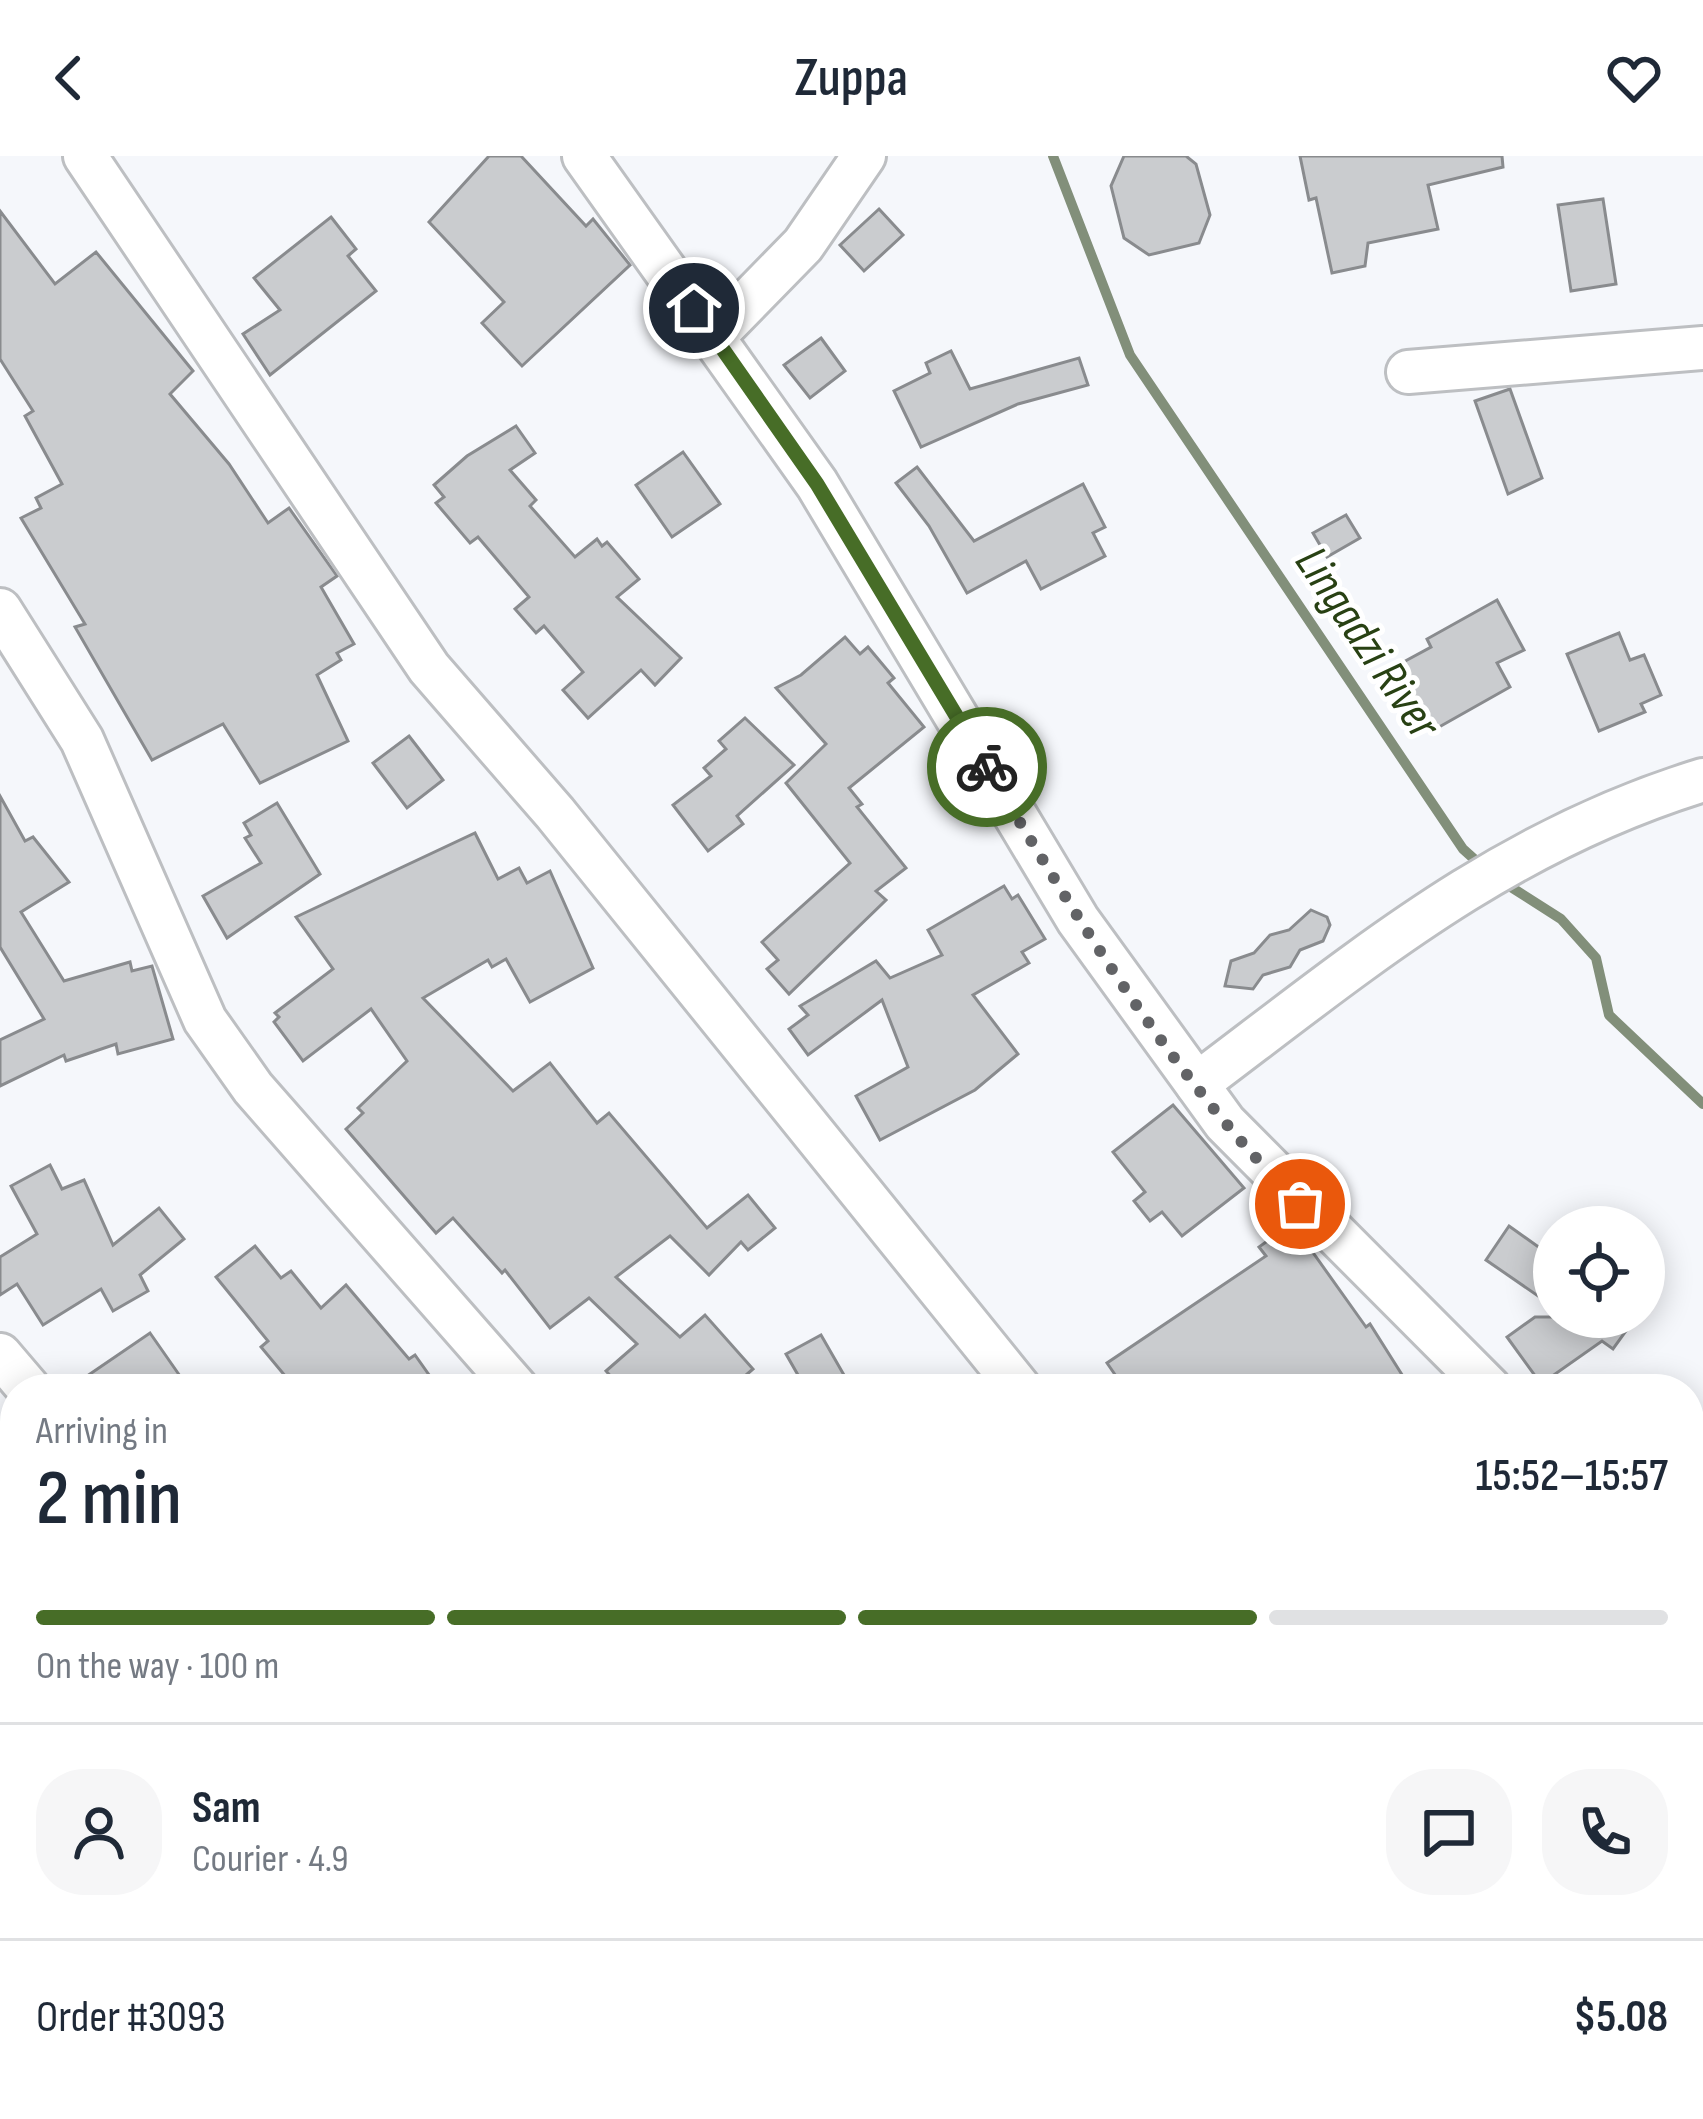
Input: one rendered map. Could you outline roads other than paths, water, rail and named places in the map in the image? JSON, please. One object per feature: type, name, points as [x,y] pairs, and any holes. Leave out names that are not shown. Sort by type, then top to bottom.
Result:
[{"type":"street","points":[[86,156],[429,668],[555,813],[1008,1374]]},
{"type":"street","points":[[584,156],[817,484],[1078,920],[1197,1084],[1271,1174],[1475,1374]]},
{"type":"street","points":[[714,336],[803,245],[864,156]]},
{"type":"street","points":[[1408,372],[1703,349]]},
{"type":"street","points":[[0,610],[82,740],[205,1020],[254,1088],[504,1374]]},
{"type":"street","points":[[1197,1084],[1488,872],[1581,823],[1703,780]]},
{"type":"waterway","name":"Lingadzi River","points":[[1053,156],[1130,355],[1463,849],[1483,867]]},
{"type":"waterway","name":"Lingadzi River","points":[[1503,882],[1561,919],[1596,958],[1609,1015],[1703,1104]]}]
